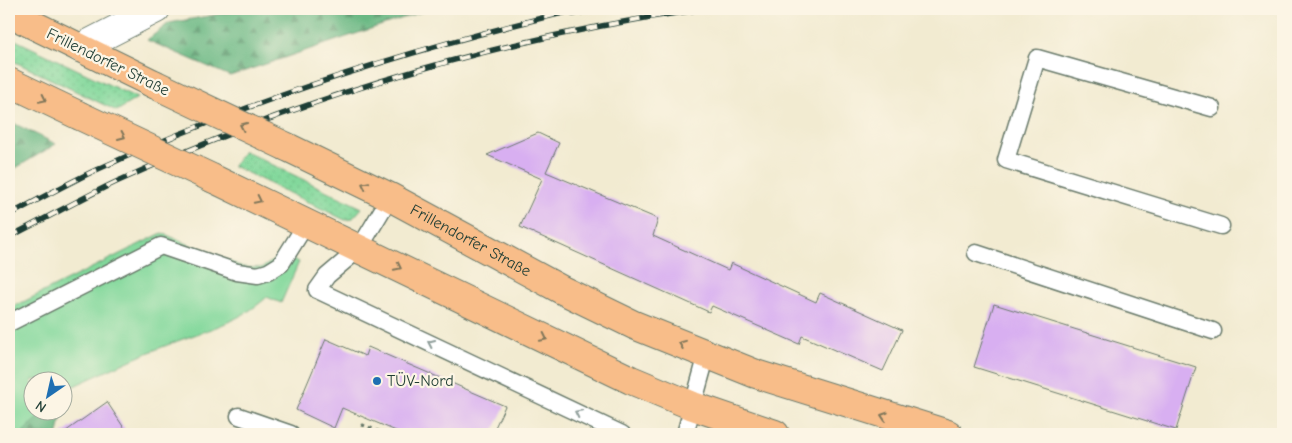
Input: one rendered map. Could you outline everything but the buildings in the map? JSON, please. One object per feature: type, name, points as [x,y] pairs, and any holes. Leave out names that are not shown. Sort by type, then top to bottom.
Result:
[{"type":"main road","name":"Frillendorfer Straße","points":[[9,13],[390,196],[562,290],[634,325],[756,374],[948,434]]},
{"type":"main road","points":[[9,82],[631,380],[693,406],[775,434]]},
{"type":"street","points":[[80,48],[156,9]]},
{"type":"lane","points":[[1212,108],[1037,58],[1006,160],[1221,226]]},
{"type":"lane","points":[[390,196],[359,249],[326,276],[317,290],[622,434]]},
{"type":"lane","points":[[9,323],[161,246],[237,272],[250,275],[268,272],[281,264],[306,224]]},
{"type":"lane","points":[[976,253],[1213,331]]},
{"type":"lane","points":[[685,434],[707,354]]},
{"type":"lane","points":[[239,416],[284,433]]},
{"type":"path","points":[[359,434],[363,425],[386,434]]},
{"type":"green space","points":[[248,9],[430,9],[230,76],[147,40],[169,23]]},
{"type":"green space","points":[[9,37],[137,98],[117,111],[9,59]]},
{"type":"green space","points":[[9,121],[56,144],[9,172]]},
{"type":"green space","points":[[244,151],[362,208],[352,219],[345,220],[233,166]]},
{"type":"green space","points":[[162,233],[243,267],[262,268],[283,254],[299,262],[281,303],[267,297],[233,320],[144,354],[72,387],[72,370],[22,370],[22,420],[36,420],[21,434],[9,434],[9,309]]},
{"type":"green space","points":[[36,420],[61,420],[58,434],[21,434]]},
{"type":"railway","points":[[9,215],[63,186],[154,144],[273,98],[395,58],[579,9]]},
{"type":"railway","points":[[573,14],[600,9]]},
{"type":"railway","points":[[9,237],[89,195],[186,151],[330,98],[403,74],[552,36],[702,9]]},
{"type":"place","name":"TÜV-Nord","points":[[377,381]]}]
